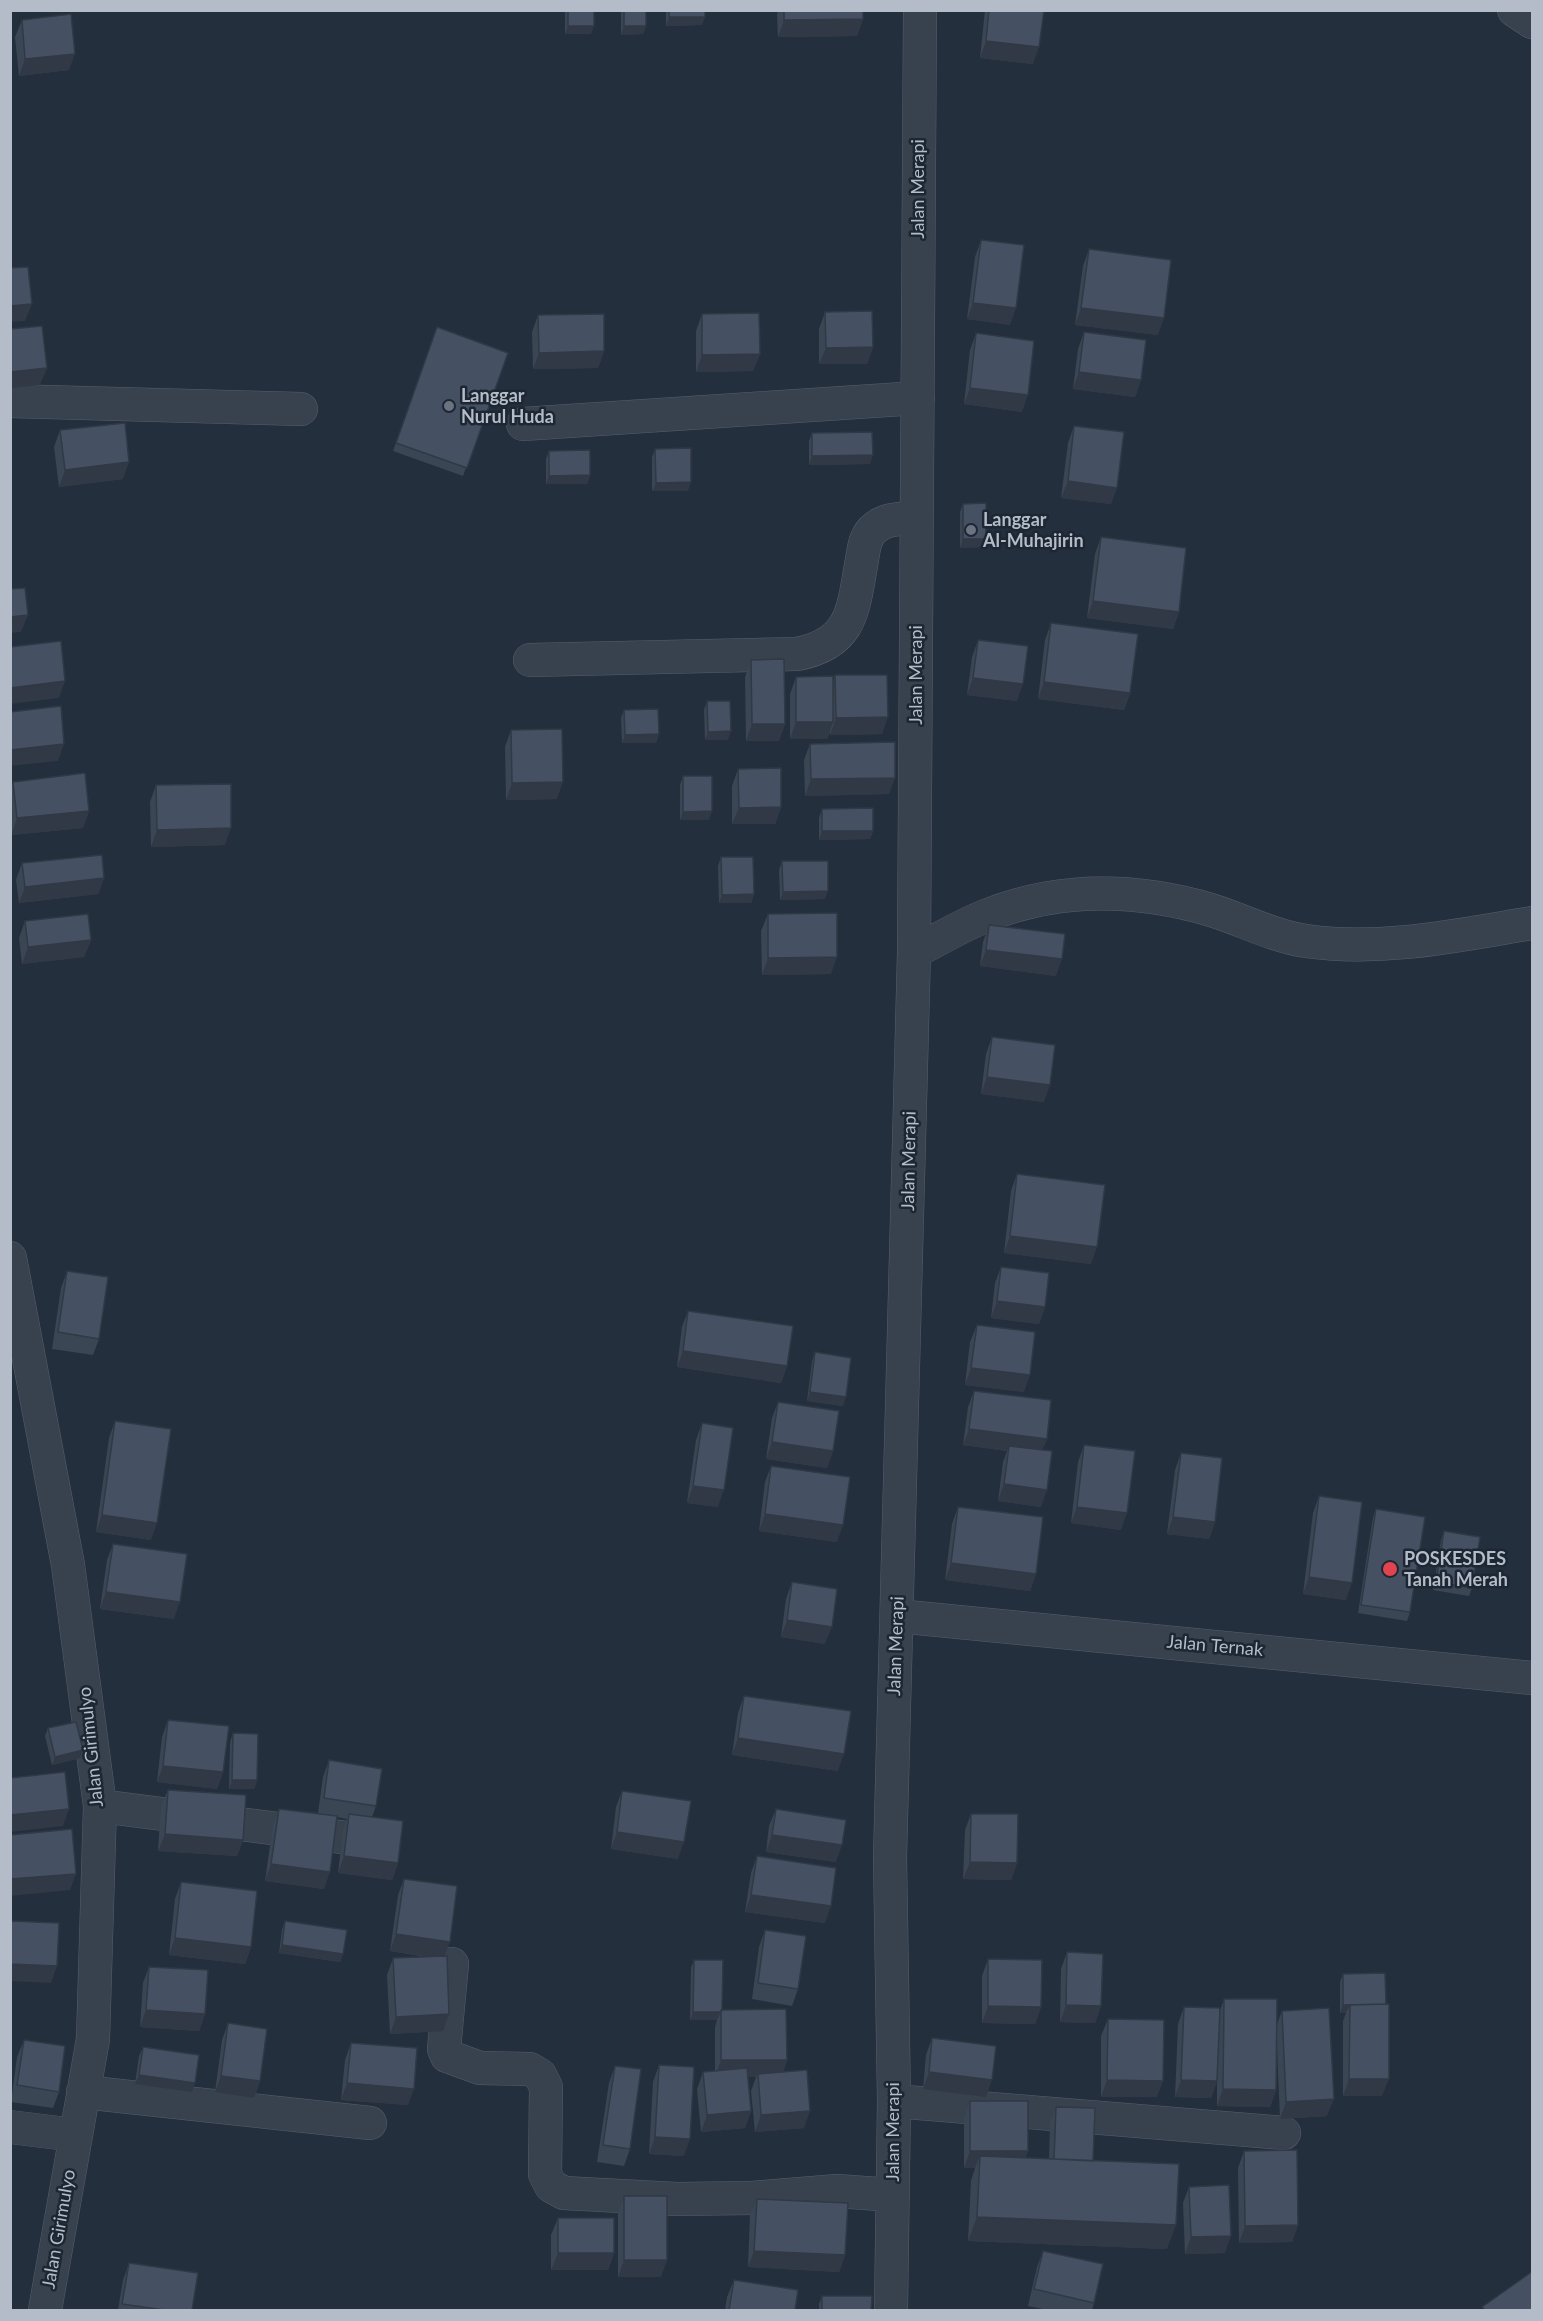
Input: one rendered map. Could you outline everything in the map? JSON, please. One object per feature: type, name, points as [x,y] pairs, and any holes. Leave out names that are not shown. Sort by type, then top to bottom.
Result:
[{"type":"street","name":"Jalan Merapi","points":[[891,2310],[894,2101],[890,1857],[914,952],[920,10]]},
{"type":"street","points":[[1514,10],[1533,22]]},
{"type":"street","points":[[523,424],[918,398]]},
{"type":"street","points":[[10,401],[301,409]]},
{"type":"street","points":[[530,660],[797,654],[819,650],[832,642],[847,621],[857,599],[864,545],[871,533],[884,522],[916,517]]},
{"type":"street","points":[[914,952],[987,916],[1039,899],[1087,892],[1117,892],[1169,900],[1306,941],[1360,945],[1450,937],[1533,923]]},
{"type":"street","name":"Jalan Girimulyo","points":[[10,1258],[68,1565],[100,1806],[93,2039],[45,2310]]},
{"type":"street","name":"Jalan Ternak","points":[[897,1616],[1533,1678]]},
{"type":"street","points":[[100,1806],[364,1840]]},
{"type":"street","points":[[452,1964],[444,2049],[447,2056],[480,2068],[530,2069],[540,2075],[546,2087],[545,2174],[551,2186],[564,2193],[677,2199],[752,2198],[837,2191],[893,2194]]},
{"type":"street","points":[[83,2091],[370,2123]]},
{"type":"street","points":[[894,2101],[1284,2133]]},
{"type":"street","points":[[10,2127],[75,2135]]},
{"type":"building","points":[[568,10],[594,10],[594,26],[568,26]]},
{"type":"building","points":[[624,10],[646,10],[646,26],[624,26]]},
{"type":"building","points":[[669,10],[705,10],[705,17],[669,17]]},
{"type":"building","points":[[784,10],[863,10],[863,19],[784,20]]},
{"type":"building","points":[[989,10],[1044,10],[1039,47],[986,41]]},
{"type":"building","points":[[71,14],[75,54],[25,59],[22,20]]},
{"type":"building","points":[[981,240],[1024,245],[1016,308],[973,303]]},
{"type":"building","points":[[1089,249],[1171,260],[1164,318],[1081,308]]},
{"type":"building","points":[[28,267],[32,304],[10,306],[10,268]]},
{"type":"building","points":[[872,311],[873,347],[826,348],[825,312]]},
{"type":"building","points":[[759,313],[760,354],[702,355],[702,314]]},
{"type":"building","points":[[604,314],[604,351],[539,353],[538,315]]},
{"type":"building","points":[[42,326],[47,368],[10,372],[10,329]]},
{"type":"building","name":"Langgar Nurul Huda","points":[[437,327],[508,353],[467,468],[396,443]]},
{"type":"building","points":[[1084,332],[1146,340],[1141,380],[1079,372]]},
{"type":"building","points":[[976,333],[1034,341],[1028,395],[970,388]]},
{"type":"building","points":[[125,423],[129,462],[65,470],[60,430]]},
{"type":"building","points":[[1074,426],[1124,432],[1117,488],[1068,481]]},
{"type":"building","points":[[872,432],[873,455],[812,456],[812,433]]},
{"type":"building","points":[[691,448],[691,482],[656,483],[655,449]]},
{"type":"building","points":[[590,450],[590,475],[549,476],[549,451]]},
{"type":"building","name":"Langgar Al-Muhajirin","points":[[986,503],[986,539],[963,539],[963,504]]},
{"type":"building","points":[[1101,537],[1186,548],[1179,612],[1093,601]]},
{"type":"building","points":[[25,588],[28,615],[10,617],[10,589]]},
{"type":"building","points":[[1051,623],[1138,634],[1130,693],[1044,682]]},
{"type":"building","points":[[978,640],[1028,646],[1023,684],[973,678]]},
{"type":"building","points":[[61,641],[65,681],[10,688],[10,647]]},
{"type":"building","points":[[784,659],[785,724],[752,724],[751,660]]},
{"type":"building","points":[[835,675],[887,675],[888,717],[836,718]]},
{"type":"building","points":[[833,676],[833,722],[796,722],[796,677]]},
{"type":"building","points":[[707,701],[730,701],[731,731],[708,732]]},
{"type":"building","points":[[61,706],[64,744],[10,750],[10,712]]},
{"type":"building","points":[[658,709],[659,734],[625,735],[624,710]]},
{"type":"building","points":[[562,729],[563,782],[512,783],[511,730]]},
{"type":"building","points":[[895,742],[895,778],[811,779],[810,744]]},
{"type":"building","points":[[781,768],[781,807],[739,808],[738,769]]},
{"type":"building","points":[[85,773],[89,811],[17,818],[13,782]]},
{"type":"building","points":[[683,776],[712,776],[712,811],[683,812]]},
{"type":"building","points":[[231,784],[231,828],[157,830],[156,785]]},
{"type":"building","points":[[873,808],[873,831],[822,831],[822,809]]},
{"type":"building","points":[[102,855],[104,878],[25,887],[22,863]]},
{"type":"building","points":[[721,857],[753,857],[754,894],[722,895]]},
{"type":"building","points":[[782,861],[828,861],[828,891],[783,892]]},
{"type":"building","points":[[837,913],[837,957],[768,958],[768,914]]},
{"type":"building","points":[[88,914],[91,940],[28,947],[25,921]]},
{"type":"building","points":[[989,925],[1065,934],[1062,959],[986,950]]},
{"type":"building","points":[[992,1037],[1055,1045],[1050,1085],[987,1077]]},
{"type":"building","points":[[1017,1174],[1105,1185],[1097,1247],[1010,1236]]},
{"type":"building","points":[[1001,1267],[1049,1273],[1045,1307],[997,1301]]},
{"type":"building","points":[[67,1271],[108,1277],[99,1339],[58,1332]]},
{"type":"building","points":[[688,1311],[793,1326],[787,1366],[683,1351]]},
{"type":"building","points":[[977,1325],[1035,1332],[1030,1375],[971,1368]]},
{"type":"building","points":[[815,1352],[851,1358],[846,1397],[810,1392]]},
{"type":"building","points":[[974,1391],[1051,1400],[1047,1439],[969,1429]]},
{"type":"building","points":[[778,1402],[839,1411],[833,1451],[772,1442]]},
{"type":"building","points":[[115,1421],[171,1429],[157,1523],[102,1515]]},
{"type":"building","points":[[702,1423],[733,1428],[724,1490],[693,1486]]},
{"type":"building","points":[[1084,1445],[1135,1451],[1127,1513],[1077,1507]]},
{"type":"building","points":[[1009,1446],[1052,1451],[1047,1490],[1004,1484]]},
{"type":"building","points":[[1181,1453],[1222,1458],[1215,1522],[1173,1517]]},
{"type":"building","points":[[771,1466],[850,1477],[843,1525],[765,1514]]},
{"type":"building","points":[[1319,1496],[1362,1502],[1352,1583],[1309,1577]]},
{"type":"building","points":[[958,1507],[1043,1517],[1036,1574],[951,1563]]},
{"type":"building","name":"POSKESDES Tanah Merah","points":[[1376,1509],[1425,1517],[1410,1612],[1361,1605]]},
{"type":"building","points":[[1444,1531],[1480,1537],[1472,1588],[1436,1582]]},
{"type":"building","points":[[113,1544],[187,1554],[180,1602],[106,1592]]},
{"type":"building","points":[[792,1582],[837,1589],[832,1627],[787,1620]]},
{"type":"building","points":[[744,1696],[851,1711],[844,1754],[738,1738]]},
{"type":"building","points":[[168,1720],[229,1726],[223,1772],[163,1766]]},
{"type":"building","points":[[76,1722],[83,1750],[55,1757],[48,1728]]},
{"type":"building","points":[[233,1733],[258,1734],[257,1780],[232,1780]]},
{"type":"building","points":[[329,1760],[382,1769],[376,1806],[324,1798]]},
{"type":"building","points":[[65,1772],[69,1809],[10,1815],[10,1778]]},
{"type":"building","points":[[168,1790],[246,1795],[243,1840],[165,1834]]},
{"type":"building","points":[[622,1791],[691,1801],[684,1842],[617,1832]]},
{"type":"building","points":[[279,1809],[337,1816],[330,1872],[271,1864]]},
{"type":"building","points":[[776,1809],[846,1820],[842,1845],[772,1835]]},
{"type":"building","points":[[349,1814],[403,1821],[398,1863],[344,1856]]},
{"type":"building","points":[[971,1814],[1018,1814],[1017,1863],[970,1862]]},
{"type":"building","points":[[72,1829],[76,1874],[10,1879],[10,1835]]},
{"type":"building","points":[[757,1856],[836,1868],[831,1906],[751,1895]]},
{"type":"building","points":[[404,1879],[457,1886],[450,1942],[396,1934]]},
{"type":"building","points":[[181,1882],[257,1891],[251,1947],[175,1938]]},
{"type":"building","points":[[10,1921],[59,1923],[57,1966],[10,1964]]},
{"type":"building","points":[[285,1921],[347,1930],[343,1954],[282,1945]]},
{"type":"building","points":[[765,1930],[806,1936],[798,1989],[758,1983]]},
{"type":"building","points":[[1067,1952],[1103,1954],[1101,2006],[1066,2005]]},
{"type":"building","points":[[447,1956],[449,2014],[396,2017],[393,1958]]},
{"type":"building","points":[[988,1959],[1042,1960],[1041,2007],[988,2006]]},
{"type":"building","points":[[694,1960],[723,1960],[721,2012],[693,2012]]},
{"type":"building","points":[[149,1967],[208,1970],[205,2014],[146,2010]]},
{"type":"building","points":[[1385,1973],[1386,2004],[1343,2005],[1343,1974]]},
{"type":"building","points":[[1224,1999],[1277,1999],[1276,2090],[1223,2089]]},
{"type":"building","points":[[1389,2004],[1389,2079],[1349,2079],[1350,2005]]},
{"type":"building","points":[[1184,2007],[1220,2008],[1217,2081],[1181,2080]]},
{"type":"building","points":[[1329,2008],[1334,2099],[1286,2102],[1282,2011]]},
{"type":"building","points":[[786,2009],[787,2060],[721,2060],[721,2010]]},
{"type":"building","points":[[1108,2019],[1164,2020],[1163,2081],[1107,2080]]},
{"type":"building","points":[[228,2023],[267,2029],[260,2081],[221,2076]]},
{"type":"building","points":[[932,2038],[996,2046],[992,2080],[929,2072]]},
{"type":"building","points":[[24,2040],[65,2046],[59,2092],[17,2085]]},
{"type":"building","points":[[351,2043],[417,2048],[414,2089],[347,2083]]},
{"type":"building","points":[[143,2047],[199,2055],[195,2083],[139,2075]]},
{"type":"building","points":[[659,2065],[694,2067],[690,2139],[655,2137]]},
{"type":"building","points":[[615,2066],[641,2069],[630,2149],[603,2145]]},
{"type":"building","points":[[747,2068],[751,2111],[707,2115],[703,2072]]},
{"type":"building","points":[[807,2070],[810,2111],[761,2115],[758,2074]]},
{"type":"building","points":[[970,2101],[1028,2101],[1028,2151],[970,2151]]},
{"type":"building","points":[[1056,2107],[1095,2108],[1093,2161],[1054,2159]]},
{"type":"building","points":[[1297,2150],[1298,2225],[1245,2226],[1244,2151]]},
{"type":"building","points":[[980,2156],[1179,2164],[1176,2225],[977,2217]]},
{"type":"building","points":[[1229,2185],[1231,2236],[1191,2237],[1189,2187]]},
{"type":"building","points":[[624,2196],[667,2196],[667,2260],[624,2260]]},
{"type":"building","points":[[757,2199],[848,2203],[845,2255],[754,2251]]},
{"type":"building","points":[[558,2218],[614,2218],[614,2253],[558,2253]]},
{"type":"building","points":[[1043,2251],[1103,2264],[1094,2303],[1034,2289]]},
{"type":"building","points":[[129,2263],[198,2273],[192,2310],[164,2310],[122,2304]]},
{"type":"building","points":[[1533,2271],[1533,2310],[1485,2310],[1482,2307]]},
{"type":"building","points":[[734,2280],[798,2290],[795,2310],[729,2310]]},
{"type":"building","points":[[822,2296],[872,2296],[871,2310],[822,2310]]},
{"type":"place","name":"Langgar Nurul Huda","points":[[449,406]]},
{"type":"place","name":"Langgar Al-Muhajirin","points":[[971,530]]},
{"type":"place","name":"POSKESDES Tanah Merah","points":[[1390,1569]]}]
